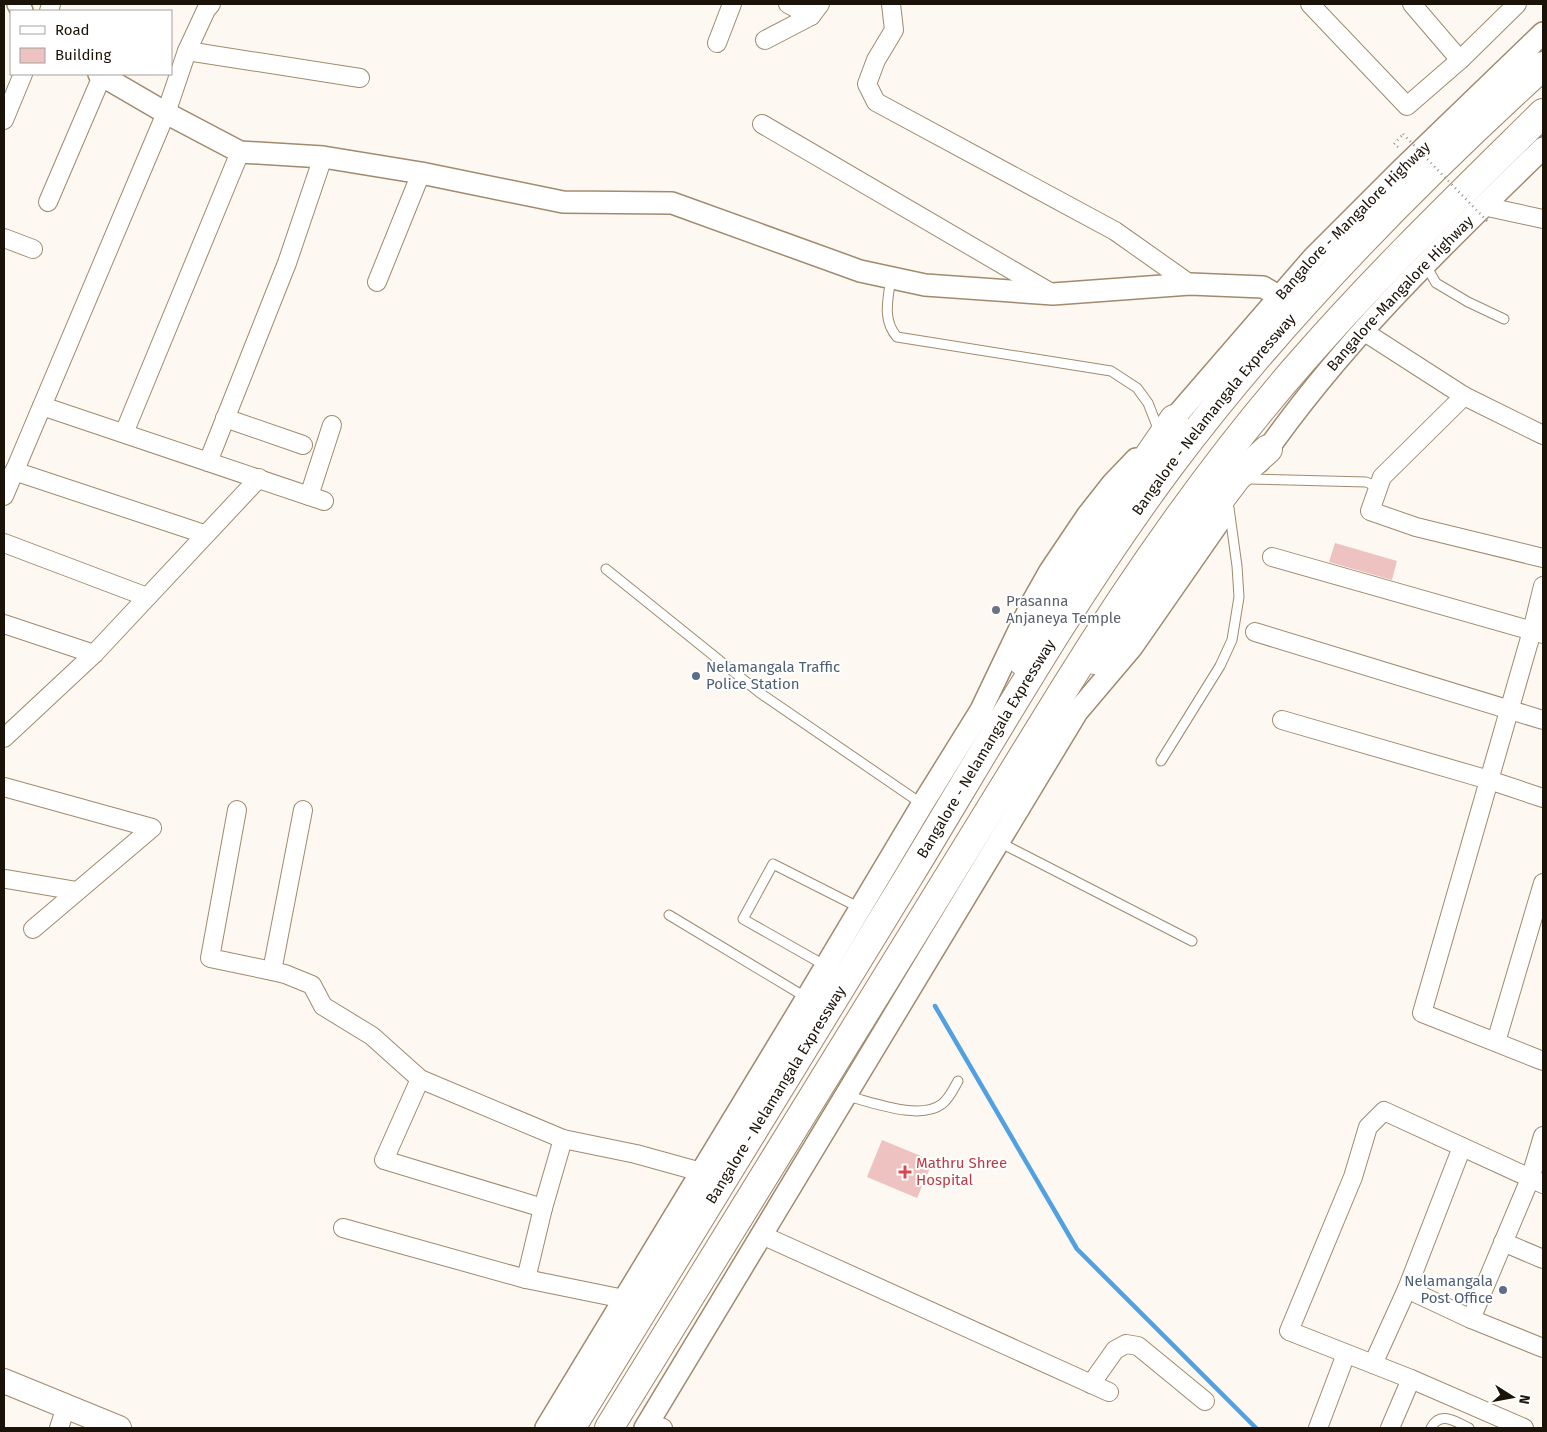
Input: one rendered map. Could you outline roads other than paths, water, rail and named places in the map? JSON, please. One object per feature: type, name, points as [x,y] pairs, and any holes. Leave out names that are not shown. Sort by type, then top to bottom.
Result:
[{"type":"highway","name":"Bangalore - Nelamangala Expressway","points":[[571,1428],[1073,606],[1170,465],[1282,329],[1344,261],[1543,66]]},
{"type":"highway","points":[[609,1428],[1102,628],[1169,528],[1232,445],[1303,360],[1390,265],[1543,114]]},
{"type":"highway","points":[[996,730],[1026,648],[1046,608],[1167,427]]},
{"type":"highway","points":[[1066,686],[1114,642],[1136,616],[1176,558],[1237,477],[1268,449]]},
{"type":"main road","points":[[4,1381],[63,1417],[119,1428]]},
{"type":"street","points":[[4,496],[166,113],[187,51],[206,10],[211,4]]},
{"type":"street","points":[[717,42],[732,4]]},
{"type":"street","points":[[788,4],[815,10]]},
{"type":"street","points":[[891,4],[894,30],[876,60],[868,84],[876,102],[1115,231],[1190,284]]},
{"type":"street","points":[[1310,4],[1407,106],[1460,60],[1517,4]]},
{"type":"street","points":[[1412,4],[1460,60]]},
{"type":"street","points":[[765,40],[783,32],[815,10]]},
{"type":"street","name":"Bangalore - Mangalore Highway","points":[[546,1428],[981,710],[1032,603],[1050,571],[1087,516],[1113,483],[1167,427],[1313,258],[1386,184],[1543,33]]},
{"type":"street","points":[[187,51],[360,78]]},
{"type":"street","points":[[4,120],[23,75]]},
{"type":"street","points":[[48,202],[101,75],[166,113],[240,152],[323,157],[421,173],[563,202],[672,203],[860,271],[925,285],[1053,294],[1190,284],[1263,287],[1280,297]]},
{"type":"street","points":[[762,124],[1053,294]]},
{"type":"street","name":"Bangalore-Mangalore Highway","points":[[652,1426],[762,1235],[1077,712],[1132,647],[1268,449],[1308,396],[1425,264],[1485,214],[1543,148]]},
{"type":"street","points":[[124,433],[240,152]]},
{"type":"street","points":[[208,462],[287,263],[323,157]]},
{"type":"street","points":[[377,282],[421,173]]},
{"type":"street","points":[[1485,214],[1543,219]]},
{"type":"street","points":[[4,238],[33,249]]},
{"type":"street","points":[[1363,332],[1464,396],[1543,435]]},
{"type":"street","points":[[1464,396],[1382,477],[1370,511],[1416,527],[1543,558]]},
{"type":"street","points":[[42,406],[317,499],[332,426]]},
{"type":"street","points":[[225,418],[303,445]]},
{"type":"street","points":[[14,471],[204,534]]},
{"type":"street","points":[[4,738],[12,723],[94,654],[258,478]]},
{"type":"street","points":[[4,543],[147,597]]},
{"type":"street","points":[[1272,557],[1538,633]]},
{"type":"street","points":[[1543,586],[1538,633],[1509,709],[1422,1014],[1543,1061]]},
{"type":"street","points":[[4,624],[94,654]]},
{"type":"street","points":[[1255,632],[1543,720]]},
{"type":"street","points":[[1282,720],[1489,780],[1543,798]]},
{"type":"street","points":[[4,787],[152,828],[33,928]]},
{"type":"street","points":[[237,810],[210,958],[286,974],[312,985],[323,1006],[372,1036],[420,1079],[563,1139],[636,1154],[701,1172]]},
{"type":"street","points":[[272,971],[302,810]]},
{"type":"street","points":[[6,879],[77,892]]},
{"type":"street","points":[[1496,1042],[1543,883]]},
{"type":"street","points":[[420,1079],[384,1160],[543,1208]]},
{"type":"street","points":[[1524,1428],[1373,1364],[1289,1331],[1353,1177],[1368,1127],[1384,1111],[1536,1182]]},
{"type":"street","points":[[1471,1319],[1503,1242],[1536,1182],[1543,1136]]},
{"type":"street","points":[[526,1278],[543,1208],[563,1139]]},
{"type":"street","points":[[1373,1364],[1407,1289],[1462,1147]]},
{"type":"street","points":[[343,1228],[526,1278],[624,1299]]},
{"type":"street","points":[[762,1235],[1109,1392]]},
{"type":"street","points":[[1503,1242],[1543,1258]]},
{"type":"street","points":[[1407,1289],[1471,1319],[1543,1348]]},
{"type":"street","points":[[1091,1384],[1115,1350],[1126,1344],[1138,1346],[1205,1402]]},
{"type":"street","points":[[1318,1428],[1346,1354]]},
{"type":"street","points":[[1390,1428],[1411,1380]]},
{"type":"lane","points":[[1425,264],[1436,284],[1504,319]]},
{"type":"lane","points":[[891,278],[887,314],[890,329],[897,337],[1111,371],[1137,388],[1167,427]]},
{"type":"lane","points":[[1248,479],[1366,482],[1378,487]]},
{"type":"lane","points":[[1162,761],[1220,666],[1232,640],[1239,597],[1238,566],[1229,508]]},
{"type":"lane","points":[[606,569],[760,693],[922,805]]},
{"type":"lane","points":[[999,842],[1192,941]]},
{"type":"lane","points":[[826,966],[743,919],[773,864],[860,908]]},
{"type":"lane","points":[[669,914],[807,998]]},
{"type":"lane","points":[[846,1096],[911,1111],[930,1110],[944,1103],[958,1081]]},
{"type":"lane","points":[[1431,1428],[1433,1423],[1441,1418],[1447,1418],[1469,1428]]},
{"type":"waterway","points":[[935,1006],[1077,1249],[1256,1428]]},
{"type":"place","name":"Prasanna Anjaneya Temple","points":[[996,610]]},
{"type":"place","name":"Nelamangala Traffic Police Station","points":[[696,676]]},
{"type":"place","name":"Mathru Shree Hospital","points":[[905,1172]]},
{"type":"place","name":"Nelamangala Post Office","points":[[1503,1290]]}]
